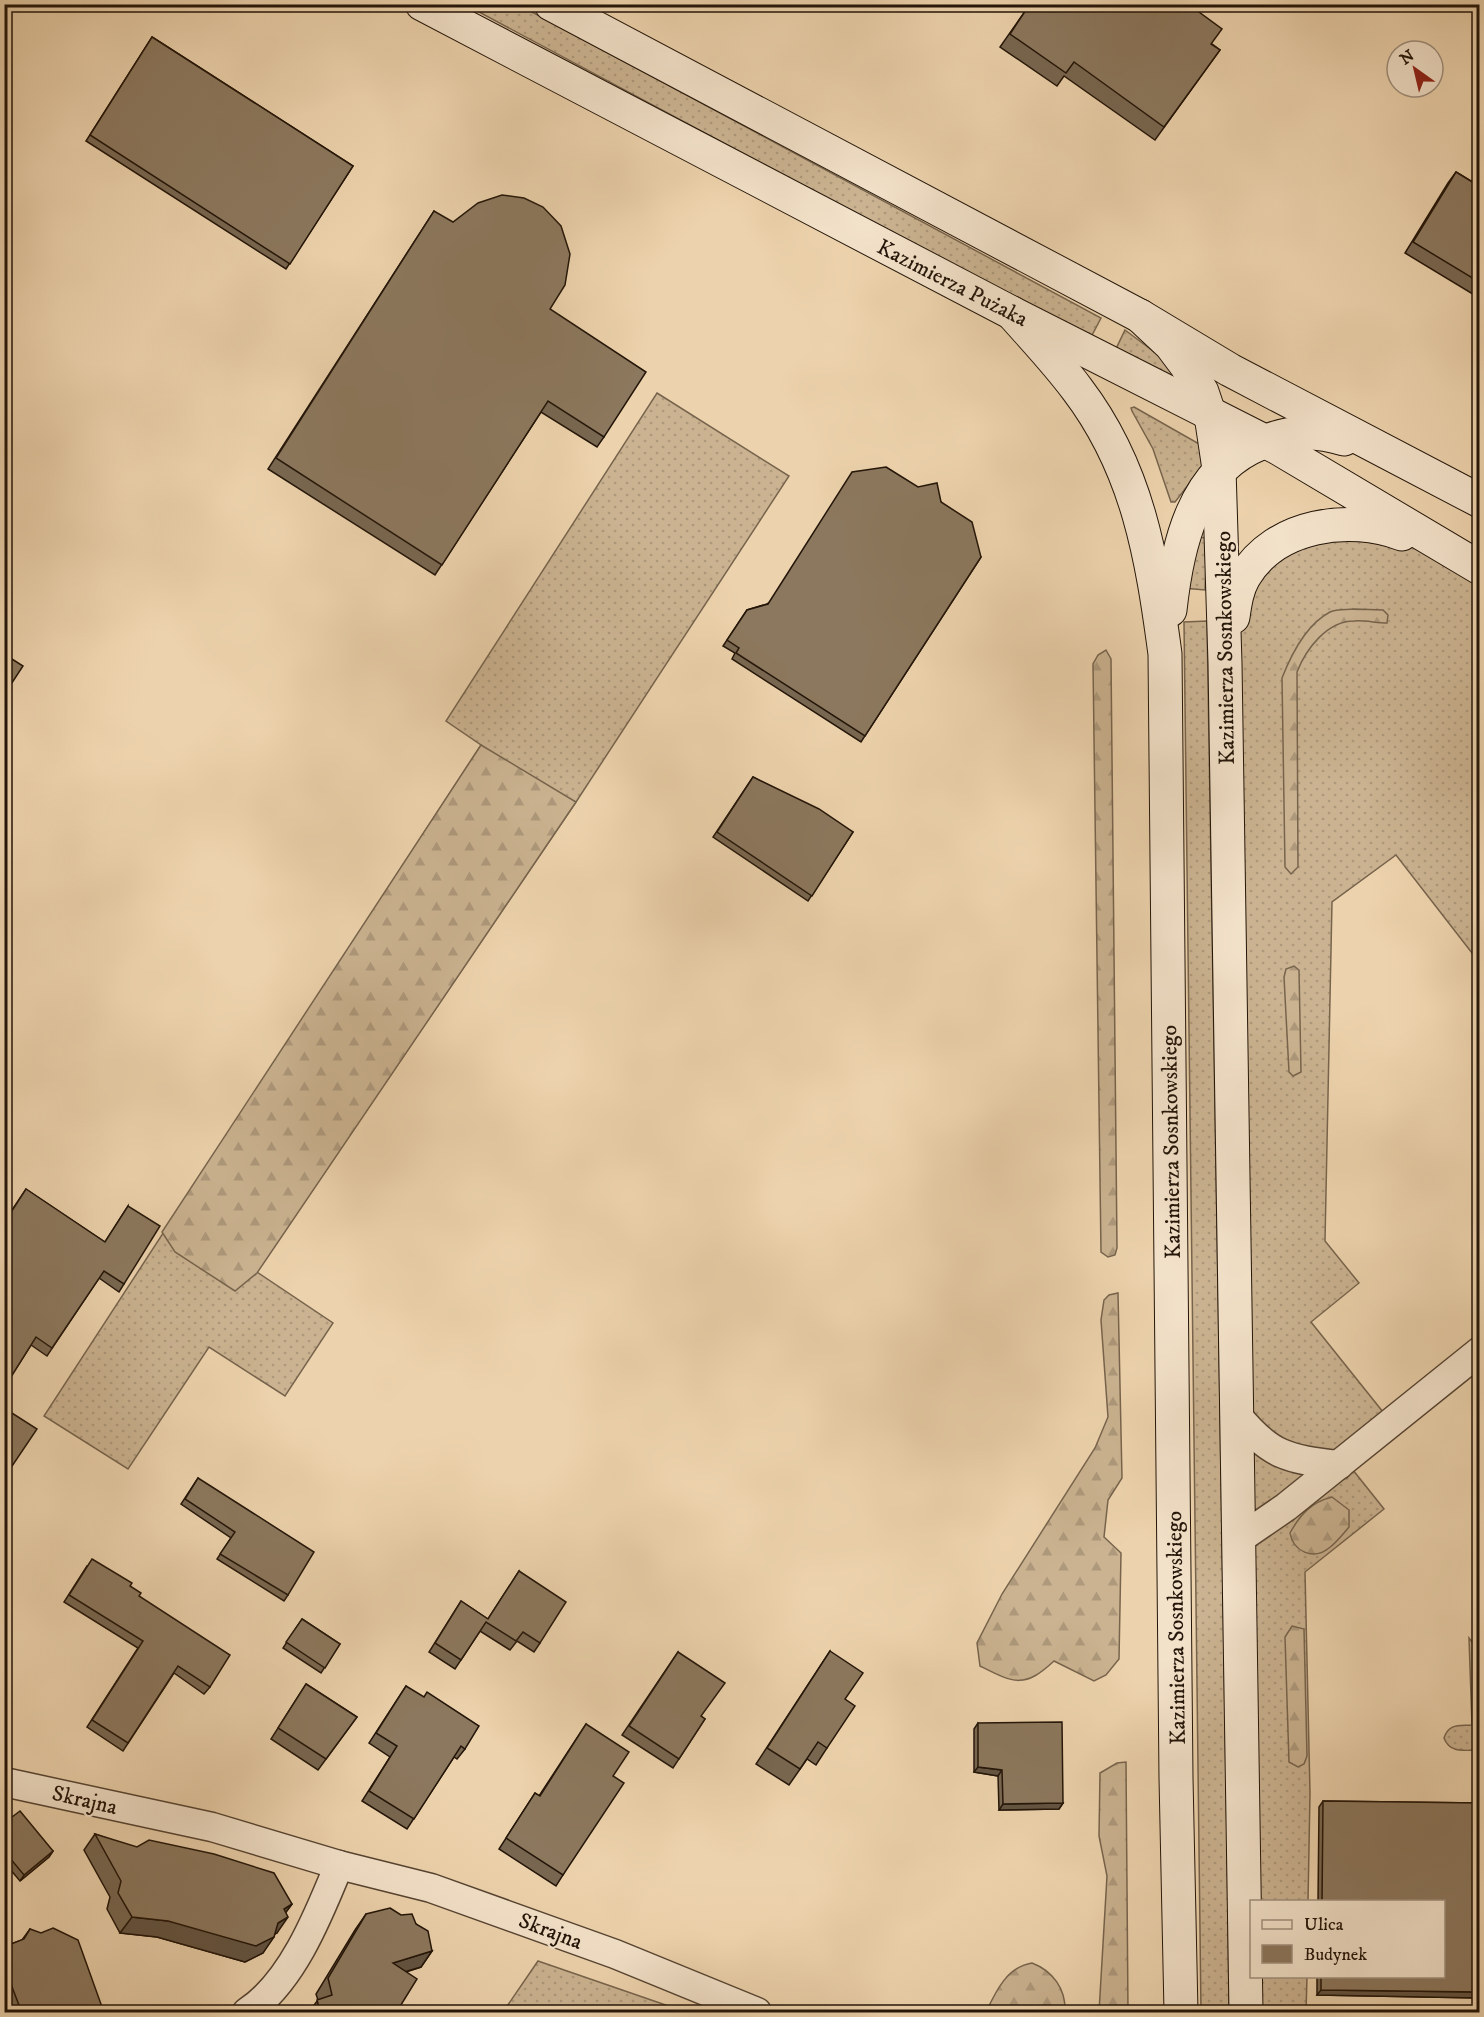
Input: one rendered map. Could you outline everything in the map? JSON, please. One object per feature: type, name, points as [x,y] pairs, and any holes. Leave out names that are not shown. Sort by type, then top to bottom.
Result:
[{"type":"street","name":"Kazimierza Pużaka","points":[[422,4],[1012,313],[1264,441],[1469,562]]},
{"type":"street","points":[[550,4],[1140,316],[1230,370],[1479,501]]},
{"type":"street","name":"Kazimierza Sosnkowskiego","points":[[1012,313],[1078,389],[1103,429],[1121,465],[1143,524],[1153,565],[1165,654],[1176,1754],[1181,2013]]},
{"type":"street","name":"Kazimierza Sosnkowskiego","points":[[1140,316],[1171,345],[1202,392],[1209,414],[1219,469],[1225,663],[1246,2013]]},
{"type":"street","points":[[1165,654],[1177,563],[1185,533],[1206,486],[1219,469],[1235,456],[1264,441],[1285,434],[1314,433],[1382,450]]},
{"type":"street","points":[[1225,663],[1235,602],[1244,577],[1257,560],[1280,543],[1304,531],[1334,524],[1363,524],[1392,531],[1469,562]]},
{"type":"street","points":[[1238,1540],[1286,1508],[1479,1351]]},
{"type":"street","points":[[1237,1415],[1255,1437],[1269,1448],[1307,1461],[1339,1465]]},
{"type":"street","name":"Skrajna","points":[[4,1782],[212,1827],[339,1865],[431,1888],[605,1950],[757,2013]]},
{"type":"street","points":[[247,2013],[263,2002],[280,1982],[324,1904],[339,1865]]},
{"type":"green space","points":[[466,5],[519,5],[1101,318],[1090,339]]},
{"type":"green space","points":[[1125,330],[1169,363],[1175,377],[1172,381],[1114,353]]},
{"type":"green space","points":[[657,393],[789,476],[576,802],[257,1272],[333,1323],[285,1396],[209,1347],[128,1469],[44,1416],[481,745],[446,721]]},
{"type":"green space","points":[[1134,407],[1201,445],[1206,462],[1175,502],[1171,502],[1153,449],[1132,411],[1131,408]]},
{"type":"green space","points":[[1363,524],[1479,568],[1479,962],[1396,855],[1332,902],[1325,1241],[1359,1283],[1311,1322],[1391,1422],[1345,1460],[1384,1509],[1305,1572],[1310,1793],[1308,1900],[1250,1900],[1250,1978],[1307,1978],[1306,2012],[1246,2012],[1225,663],[1257,560]]},
{"type":"green space","points":[[1198,537],[1207,538],[1205,590],[1183,588]]},
{"type":"green space","points":[[1354,609],[1383,610],[1388,615],[1387,623],[1354,621],[1335,626],[1326,631],[1312,646],[1297,672],[1298,867],[1291,874],[1285,867],[1282,678],[1295,650],[1314,624],[1330,612]]},
{"type":"green space","points":[[1207,621],[1229,2012],[1201,2012],[1184,622]]},
{"type":"green space","points":[[1106,650],[1111,659],[1117,1248],[1115,1255],[1108,1257],[1101,1252],[1093,664],[1098,655]]},
{"type":"green space","points":[[481,745],[576,802],[257,1273],[235,1291],[175,1252],[162,1232]]},
{"type":"green space","points":[[1294,966],[1299,970],[1301,1072],[1293,1076],[1289,1072],[1284,977],[1286,969]]},
{"type":"green space","points":[[1118,1293],[1122,1478],[1108,1500],[1104,1537],[1121,1553],[1119,1659],[1106,1675],[1094,1681],[1054,1661],[1035,1676],[1018,1680],[1010,1679],[980,1666],[977,1643],[1002,1594],[1095,1448],[1108,1417],[1101,1320],[1104,1300],[1109,1295]]},
{"type":"green space","points":[[1332,1497],[1349,1510],[1349,1527],[1334,1544],[1323,1552],[1310,1554],[1299,1549],[1290,1533],[1298,1520],[1318,1502]]},
{"type":"green space","points":[[1292,1626],[1304,1629],[1307,1756],[1304,1764],[1298,1767],[1289,1762],[1285,1637]]},
{"type":"green space","points":[[1469,1638],[1479,1651],[1479,1750],[1454,1749],[1444,1738],[1452,1728],[1472,1725]]},
{"type":"green space","points":[[1126,1762],[1128,2012],[1099,2012],[1107,1876],[1099,1836],[1100,1773],[1117,1763]]},
{"type":"green space","points":[[538,1961],[686,2012],[503,2012]]},
{"type":"green space","points":[[1032,1963],[1046,1971],[1057,1982],[1061,1988],[1065,2012],[986,2012],[1003,1981],[1016,1969]]},
{"type":"building","points":[[1030,4],[1188,4],[1222,29],[1211,44],[1220,50],[1164,127],[1074,62],[1066,73],[1010,34]]},
{"type":"building","points":[[152,37],[353,166],[290,264],[90,135]]},
{"type":"building","points":[[1456,172],[1479,186],[1479,282],[1413,242]]},
{"type":"building","points":[[502,195],[524,198],[543,207],[561,226],[570,254],[565,285],[550,309],[646,372],[604,437],[548,401],[442,565],[276,458],[434,211],[453,222],[478,203]]},
{"type":"building","points":[[886,467],[918,487],[937,483],[941,502],[972,522],[981,557],[865,736],[736,653],[739,648],[727,640],[747,610],[768,604],[852,472]]},
{"type":"building","points":[[4,654],[23,666],[4,695]]},
{"type":"building","points":[[753,777],[819,809],[853,832],[812,896],[717,832]]},
{"type":"building","points":[[26,1189],[105,1242],[128,1206],[160,1226],[124,1284],[104,1271],[52,1348],[36,1337],[4,1388],[4,1223]]},
{"type":"building","points":[[4,1408],[37,1429],[4,1478]]},
{"type":"building","points":[[198,1478],[314,1552],[288,1595],[220,1554],[235,1532],[185,1499]]},
{"type":"building","points":[[92,1559],[132,1583],[130,1586],[141,1593],[139,1596],[230,1655],[210,1687],[178,1666],[128,1743],[92,1720],[143,1641],[69,1595]]},
{"type":"building","points":[[519,1571],[566,1602],[540,1643],[523,1632],[516,1641],[486,1622],[461,1660],[435,1643],[461,1601],[488,1619]]},
{"type":"building","points":[[302,1619],[340,1644],[325,1668],[286,1642]]},
{"type":"building","points":[[830,1651],[863,1673],[845,1699],[855,1706],[827,1748],[818,1742],[800,1769],[767,1748]]},
{"type":"building","points":[[678,1652],[725,1683],[701,1716],[705,1719],[679,1759],[629,1726]]},
{"type":"building","points":[[306,1684],[357,1717],[326,1759],[278,1728]]},
{"type":"building","points":[[406,1686],[424,1697],[427,1692],[479,1726],[465,1749],[461,1746],[414,1819],[369,1791],[397,1746],[376,1733]]},
{"type":"building","points":[[1062,1722],[1063,1803],[1003,1804],[1002,1770],[978,1767],[978,1723]]},
{"type":"building","points":[[586,1724],[629,1752],[613,1776],[624,1783],[563,1875],[506,1838],[535,1793],[540,1796]]},
{"type":"building","points":[[1323,1801],[1479,1803],[1479,1992],[1321,1990],[1321,1978],[1445,1978],[1445,1900],[1322,1900]]},
{"type":"building","points":[[20,1811],[53,1851],[24,1875],[4,1851],[4,1823]]},
{"type":"building","points":[[95,1834],[137,1847],[149,1840],[214,1854],[274,1873],[292,1904],[284,1909],[288,1917],[278,1923],[274,1937],[256,1946],[168,1921],[132,1917],[118,1893],[121,1881]]},
{"type":"building","points":[[390,1908],[401,1915],[412,1914],[416,1924],[428,1931],[432,1951],[393,1963],[417,1979],[396,2013],[318,2013],[320,2011],[317,2000],[332,1995],[328,1978],[366,1914]]},
{"type":"building","points":[[53,1928],[78,1940],[102,2007],[99,2013],[22,2013],[4,1966],[4,1959],[11,1944],[24,1939],[30,1929],[41,1933]]}]
